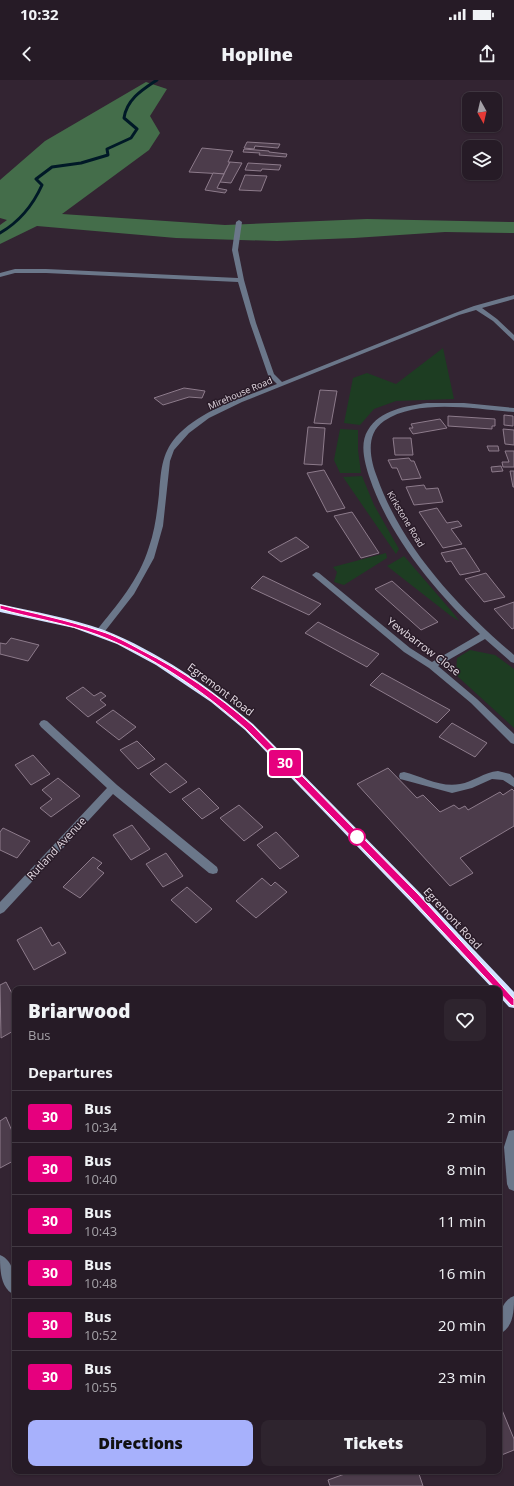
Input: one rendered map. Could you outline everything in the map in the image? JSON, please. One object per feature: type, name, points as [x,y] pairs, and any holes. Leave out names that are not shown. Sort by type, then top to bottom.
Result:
[{"type":"highway","name":"Egremont Road","points":[[0,608],[99,633],[146,654],[173,669],[219,701],[249,727],[415,896],[499,986]]},
{"type":"highway","name":"Egremont Road","points":[[502,989],[514,1002]]},
{"type":"street","points":[[239,222],[235,250],[241,280],[253,324],[271,375],[282,385]]},
{"type":"street","points":[[0,275],[15,271],[46,271],[241,280]]},
{"type":"street","name":"Mirehouse Road","points":[[99,633],[143,575],[154,546],[161,512],[166,461],[174,445],[186,432],[218,411],[476,307],[514,297]]},
{"type":"street","points":[[476,307],[495,320],[514,339]]},
{"type":"street","name":"Kirkstone Road","points":[[514,410],[439,405],[406,408],[388,415],[375,424],[367,436],[366,443],[372,476],[390,516],[427,570],[485,635],[514,660]]},
{"type":"street","name":"Yewbarrow Close","points":[[316,575],[407,650],[432,666],[474,701],[514,740]]},
{"type":"street","points":[[432,666],[485,635]]},
{"type":"street","points":[[44,724],[113,788],[214,870]]},
{"type":"street","points":[[404,776],[452,789],[466,787],[492,774],[510,778],[514,783]]},
{"type":"street","name":"Rutland Avenue","points":[[0,909],[113,788]]},
{"type":"street","points":[[514,1136],[510,1147],[514,1184]]},
{"type":"street","points":[[0,1262],[12,1283]]},
{"type":"street","points":[[502,1322],[514,1303]]},
{"type":"green space","points":[[146,82],[167,89],[150,116],[160,133],[149,150],[62,214],[225,225],[367,219],[514,222],[514,233],[445,232],[277,241],[176,238],[37,226],[0,244],[0,225],[7,220],[0,218],[0,180],[45,141]]},
{"type":"green space","points":[[443,348],[454,399],[396,401],[374,409],[360,425],[344,423],[353,378],[367,373],[396,384]]},
{"type":"green space","points":[[340,429],[358,430],[358,450],[361,473],[340,473],[334,460]]},
{"type":"green space","points":[[362,476],[374,505],[399,549],[396,554],[343,477]]},
{"type":"green space","points":[[386,553],[387,558],[344,585],[334,582],[337,572],[333,567]]},
{"type":"green space","points":[[404,556],[454,614],[459,621],[387,566]]},
{"type":"green space","points":[[470,650],[495,655],[514,669],[514,728],[456,675],[457,658]]},
{"type":"building","points":[[247,142],[280,144],[278,148],[255,146],[254,149],[244,148]]},
{"type":"building","points":[[202,148],[233,151],[228,162],[230,162],[224,174],[189,172]]},
{"type":"building","points":[[244,149],[287,154],[286,157],[259,155],[260,153],[243,152]]},
{"type":"building","points":[[230,162],[242,163],[231,183],[220,182]]},
{"type":"building","points":[[248,163],[281,165],[279,170],[245,170]]},
{"type":"building","points":[[213,173],[224,174],[217,188],[227,190],[225,193],[205,190]]},
{"type":"building","points":[[245,175],[267,176],[261,191],[239,190]]},
{"type":"building","points":[[184,388],[205,391],[202,398],[189,397],[163,405],[154,398]]},
{"type":"building","points":[[320,390],[337,391],[331,424],[314,423]]},
{"type":"building","points":[[504,415],[513,416],[513,426],[504,425]]},
{"type":"building","points":[[448,416],[495,419],[495,426],[492,426],[492,429],[448,426]]},
{"type":"building","points":[[440,419],[447,428],[413,434],[409,428],[413,428],[411,424]]},
{"type":"building","points":[[308,427],[325,428],[322,465],[304,464]]},
{"type":"building","points":[[503,429],[514,430],[514,445],[505,444]]},
{"type":"building","points":[[393,438],[411,438],[413,455],[395,455]]},
{"type":"building","points":[[487,446],[498,446],[499,451],[489,451]]},
{"type":"building","points":[[505,451],[514,451],[514,467],[503,467],[502,462],[509,462]]},
{"type":"building","points":[[409,458],[411,461],[414,461],[421,478],[402,480],[397,468],[392,468],[388,460]]},
{"type":"building","points":[[501,466],[503,471],[492,472],[491,467]]},
{"type":"building","points":[[324,470],[345,508],[327,512],[307,473]]},
{"type":"building","points":[[510,471],[514,471],[514,487],[513,487]]},
{"type":"building","points":[[424,485],[426,489],[438,488],[443,502],[414,505],[406,487]]},
{"type":"building","points":[[437,508],[447,523],[458,521],[462,526],[451,529],[462,544],[443,548],[419,512]]},
{"type":"building","points":[[352,512],[379,553],[361,558],[334,516]]},
{"type":"building","points":[[296,537],[309,547],[281,562],[268,552]]},
{"type":"building","points":[[465,548],[480,571],[460,575],[451,561],[446,562],[441,553]]},
{"type":"building","points":[[486,573],[505,597],[484,602],[465,579]]},
{"type":"building","points":[[263,576],[321,604],[309,615],[251,588]]},
{"type":"building","points":[[392,581],[438,622],[421,630],[375,589]]},
{"type":"building","points":[[514,602],[514,628],[512,629],[494,609]]},
{"type":"building","points":[[318,622],[379,654],[367,667],[305,633]]},
{"type":"building","points":[[11,638],[39,645],[28,661],[0,654],[0,643],[6,644]]},
{"type":"building","points":[[382,673],[450,710],[437,723],[370,685]]},
{"type":"building","points":[[83,687],[94,696],[101,692],[106,696],[100,700],[106,705],[88,717],[66,698]]},
{"type":"building","points":[[113,710],[136,727],[119,740],[96,722]]},
{"type":"building","points":[[452,723],[487,743],[475,757],[439,737]]},
{"type":"building","points":[[137,741],[155,759],[138,769],[120,750]]},
{"type":"building","points":[[33,755],[50,774],[31,785],[15,765]]},
{"type":"building","points":[[166,763],[187,782],[170,793],[150,774]]},
{"type":"building","points":[[388,768],[417,798],[423,795],[440,812],[454,805],[459,809],[465,806],[468,810],[500,792],[503,795],[512,789],[514,791],[514,826],[460,858],[473,873],[450,886],[357,784]]},
{"type":"building","points":[[58,778],[80,796],[51,817],[40,808],[52,799],[42,790]]},
{"type":"building","points":[[199,788],[219,808],[202,819],[182,799]]},
{"type":"building","points":[[239,805],[263,827],[244,841],[220,818]]},
{"type":"building","points":[[132,825],[150,849],[131,860],[113,835]]},
{"type":"building","points":[[3,828],[30,841],[17,858],[0,850],[0,832]]},
{"type":"building","points":[[276,832],[299,856],[280,869],[257,845]]},
{"type":"building","points":[[166,853],[183,876],[163,887],[146,864]]},
{"type":"building","points":[[93,857],[102,863],[97,868],[104,873],[80,898],[63,887]]},
{"type":"building","points":[[262,878],[271,886],[275,882],[287,892],[256,918],[236,901]]},
{"type":"building","points":[[187,887],[212,909],[196,923],[171,900]]},
{"type":"building","points":[[41,927],[52,946],[59,942],[66,953],[34,970],[17,940]]},
{"type":"building","points":[[6,982],[12,993],[12,1032],[1,1038],[0,985]]},
{"type":"building","points":[[6,1117],[12,1131],[12,1162],[0,1168],[0,1121]]},
{"type":"building","points":[[502,1410],[514,1439],[514,1450],[502,1455]]},
{"type":"building","points":[[345,1474],[419,1474],[423,1486],[330,1486],[328,1480]]},
{"type":"waterway","points":[[0,233],[13,224],[30,206],[42,185],[36,179],[52,167],[81,163],[108,155],[107,149],[131,138],[137,129],[124,118],[128,105],[146,87],[157,80]]},
{"type":"bus line","name":"30","points":[[0,608],[50,619],[99,633],[146,654],[199,686],[249,727],[415,896],[499,986]]},
{"type":"bus line","name":"30","points":[[502,989],[514,1002]]}]
